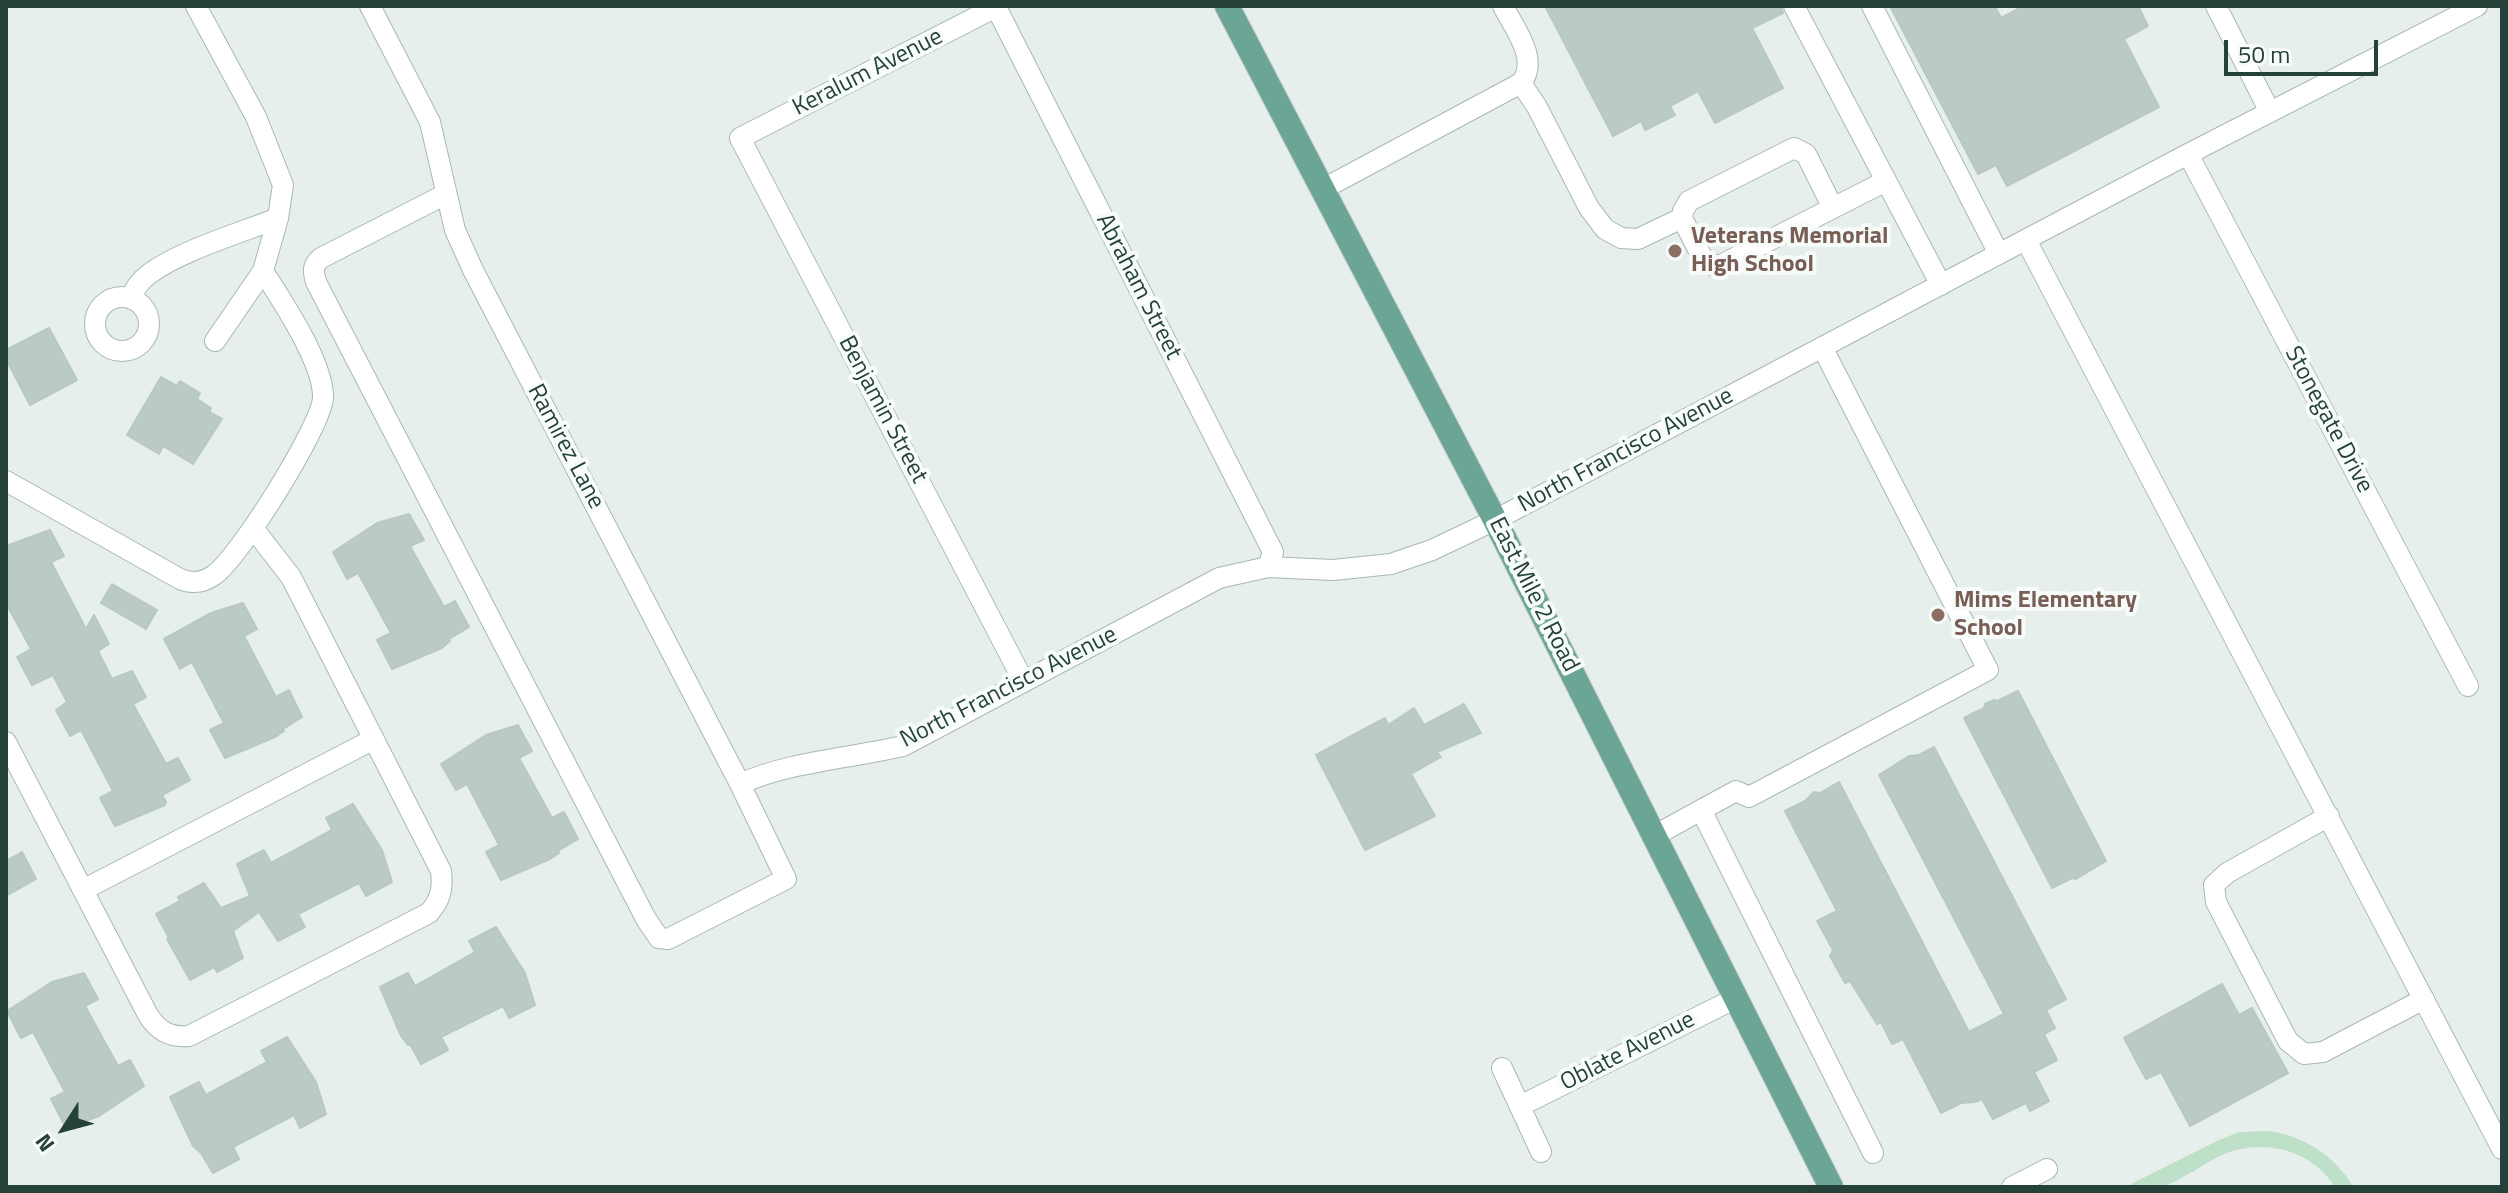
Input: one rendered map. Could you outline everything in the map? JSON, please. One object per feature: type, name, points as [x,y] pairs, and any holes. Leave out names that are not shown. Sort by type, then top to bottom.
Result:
[{"type":"main road","name":"East Mile 2 Road","points":[[1227,6],[1495,520],[1831,1187]]},
{"type":"street","points":[[196,6],[256,117],[283,185],[278,218],[263,271],[215,341]]},
{"type":"street","name":"Ramirez Lane","points":[[370,6],[430,122],[455,230],[473,270],[740,784],[786,879],[668,939],[659,938],[654,932],[316,282],[313,270],[321,258],[446,194]]},
{"type":"street","points":[[1323,189],[1521,83],[1529,67],[1527,54],[1503,6]]},
{"type":"street","points":[[1794,6],[1941,285]]},
{"type":"street","points":[[1872,6],[1999,254]]},
{"type":"street","points":[[2216,6],[2270,112]]},
{"type":"street","name":"North Francisco Avenue","points":[[740,784],[777,770],[903,746],[1219,578],[1268,567],[1333,570],[1391,564],[1432,550],[1495,520],[2188,154],[2477,6]]},
{"type":"street","name":"Keralum Avenue","points":[[740,138],[996,7]]},
{"type":"street","name":"Abraham Street","points":[[996,7],[1273,552],[1268,567]]},
{"type":"street","points":[[1521,83],[1600,225],[1621,238],[1638,239],[1682,218]]},
{"type":"street","name":"Benjamin Street","points":[[740,138],[1024,682]]},
{"type":"street","points":[[1833,208],[1806,154],[1794,148],[1689,201],[1682,218],[1704,261],[1715,266],[1833,208],[1886,181]]},
{"type":"street","name":"Stonegate Drive","points":[[2188,154],[2468,686]]},
{"type":"street","points":[[131,299],[140,282],[150,273],[188,254],[278,218]]},
{"type":"street","points":[[2026,240],[2502,1149]]},
{"type":"street","points":[[6,481],[189,583],[208,580],[223,569],[253,528],[320,414],[323,400],[318,370],[288,310],[263,271]]},
{"type":"street","points":[[1654,836],[1736,791],[1749,797],[1988,670],[1822,347]]},
{"type":"street","points":[[6,742],[155,1025],[176,1038],[189,1036],[429,913],[439,901],[443,887],[441,871],[291,577],[253,528]]},
{"type":"street","points":[[83,890],[374,739]]},
{"type":"street","points":[[1701,810],[1873,1153]]},
{"type":"street","points":[[2329,816],[2219,878],[2213,894],[2230,930],[2288,1041],[2304,1054],[2323,1052],[2424,999]]},
{"type":"street","name":"Oblate Avenue","points":[[1520,1106],[1736,998]]},
{"type":"street","points":[[1502,1068],[1541,1152]]},
{"type":"street","points":[[2012,1187],[2047,1169]]},
{"type":"green space","points":[[2268,1131],[2294,1137],[2317,1149],[2337,1165],[2354,1187],[2335,1187],[2314,1164],[2300,1156],[2255,1147],[2224,1154],[2163,1186],[2125,1187],[2239,1132]]},
{"type":"building","points":[[1545,6],[1781,6],[1783,13],[1752,28],[1783,88],[1715,123],[1698,91],[1670,106],[1675,115],[1645,130],[1641,121],[1613,136]]},
{"type":"building","points":[[1890,6],[1995,6],[2001,18],[2024,6],[2138,6],[2148,26],[2124,39],[2159,107],[2007,186],[1996,165],[1978,174]]},
{"type":"building","points":[[49,328],[77,380],[30,405],[6,359],[6,350]]},
{"type":"building","points":[[161,377],[177,386],[180,381],[200,393],[197,399],[211,408],[209,412],[222,419],[193,464],[163,446],[159,454],[127,435]]},
{"type":"building","points":[[409,514],[424,540],[410,546],[444,607],[455,601],[469,627],[449,639],[442,648],[392,669],[377,640],[391,633],[358,573],[347,579],[333,552],[377,523]]},
{"type":"building","points":[[50,530],[64,556],[51,562],[86,629],[94,615],[109,644],[98,651],[112,679],[132,671],[146,697],[133,704],[166,764],[178,758],[190,780],[162,795],[165,805],[115,826],[100,798],[113,791],[81,730],[70,736],[56,710],[67,702],[53,675],[32,685],[17,657],[31,649],[6,603],[6,546]]},
{"type":"building","points":[[112,584],[157,610],[146,629],[101,603]]},
{"type":"building","points":[[243,603],[257,629],[244,636],[276,697],[289,690],[302,717],[275,737],[225,758],[210,730],[224,723],[192,662],[180,669],[164,639],[211,613]]},
{"type":"building","points":[[2018,691],[2106,861],[2076,879],[2052,888],[1964,718],[1984,708],[1985,704]]},
{"type":"building","points":[[1464,704],[1481,733],[1437,752],[1441,757],[1411,774],[1435,816],[1365,850],[1316,755],[1385,718],[1388,725],[1414,708],[1424,725]]},
{"type":"building","points":[[518,725],[532,751],[519,758],[552,818],[564,812],[578,839],[550,859],[501,880],[486,852],[499,845],[467,784],[456,790],[441,764],[486,735]]},
{"type":"building","points":[[1934,747],[2066,999],[2046,1010],[2055,1028],[2044,1034],[2057,1060],[2034,1072],[2049,1101],[2030,1111],[2026,1103],[1993,1119],[1982,1099],[1961,1103],[1941,1113],[1903,1039],[1892,1044],[1881,1022],[1877,1024],[1850,981],[1845,983],[1830,956],[1833,950],[1817,921],[1837,911],[1785,811],[1805,801],[1814,792],[1820,793],[1839,782],[1969,1032],[2004,1014],[1879,775],[1909,756],[1919,755]]},
{"type":"building","points":[[353,804],[382,850],[392,882],[366,896],[359,883],[298,914],[305,927],[278,941],[259,912],[233,931],[243,958],[217,972],[214,967],[190,980],[156,914],[204,883],[221,908],[250,896],[237,864],[264,850],[271,863],[332,830],[326,818]]},
{"type":"building","points":[[22,852],[36,879],[6,896],[6,861]]},
{"type":"building","points":[[496,927],[525,973],[535,1005],[509,1018],[503,1006],[441,1037],[448,1050],[421,1064],[410,1044],[401,1036],[380,987],[408,973],[415,986],[475,952],[469,941]]},
{"type":"building","points":[[84,973],[98,999],[85,1006],[118,1066],[130,1060],[144,1086],[99,1116],[66,1128],[51,1099],[65,1092],[33,1032],[21,1038],[7,1011],[52,982]]},
{"type":"building","points":[[2222,984],[2239,1015],[2252,1008],[2288,1073],[2190,1126],[2161,1072],[2146,1079],[2124,1038]]},
{"type":"building","points":[[287,1037],[316,1082],[326,1114],[300,1128],[294,1115],[233,1147],[239,1159],[213,1173],[193,1146],[170,1097],[199,1082],[206,1095],[267,1062],[261,1051]]},
{"type":"place","name":"Veterans Memorial High School","points":[[1675,251]]},
{"type":"place","name":"Mims Elementary School","points":[[1938,615]]}]
